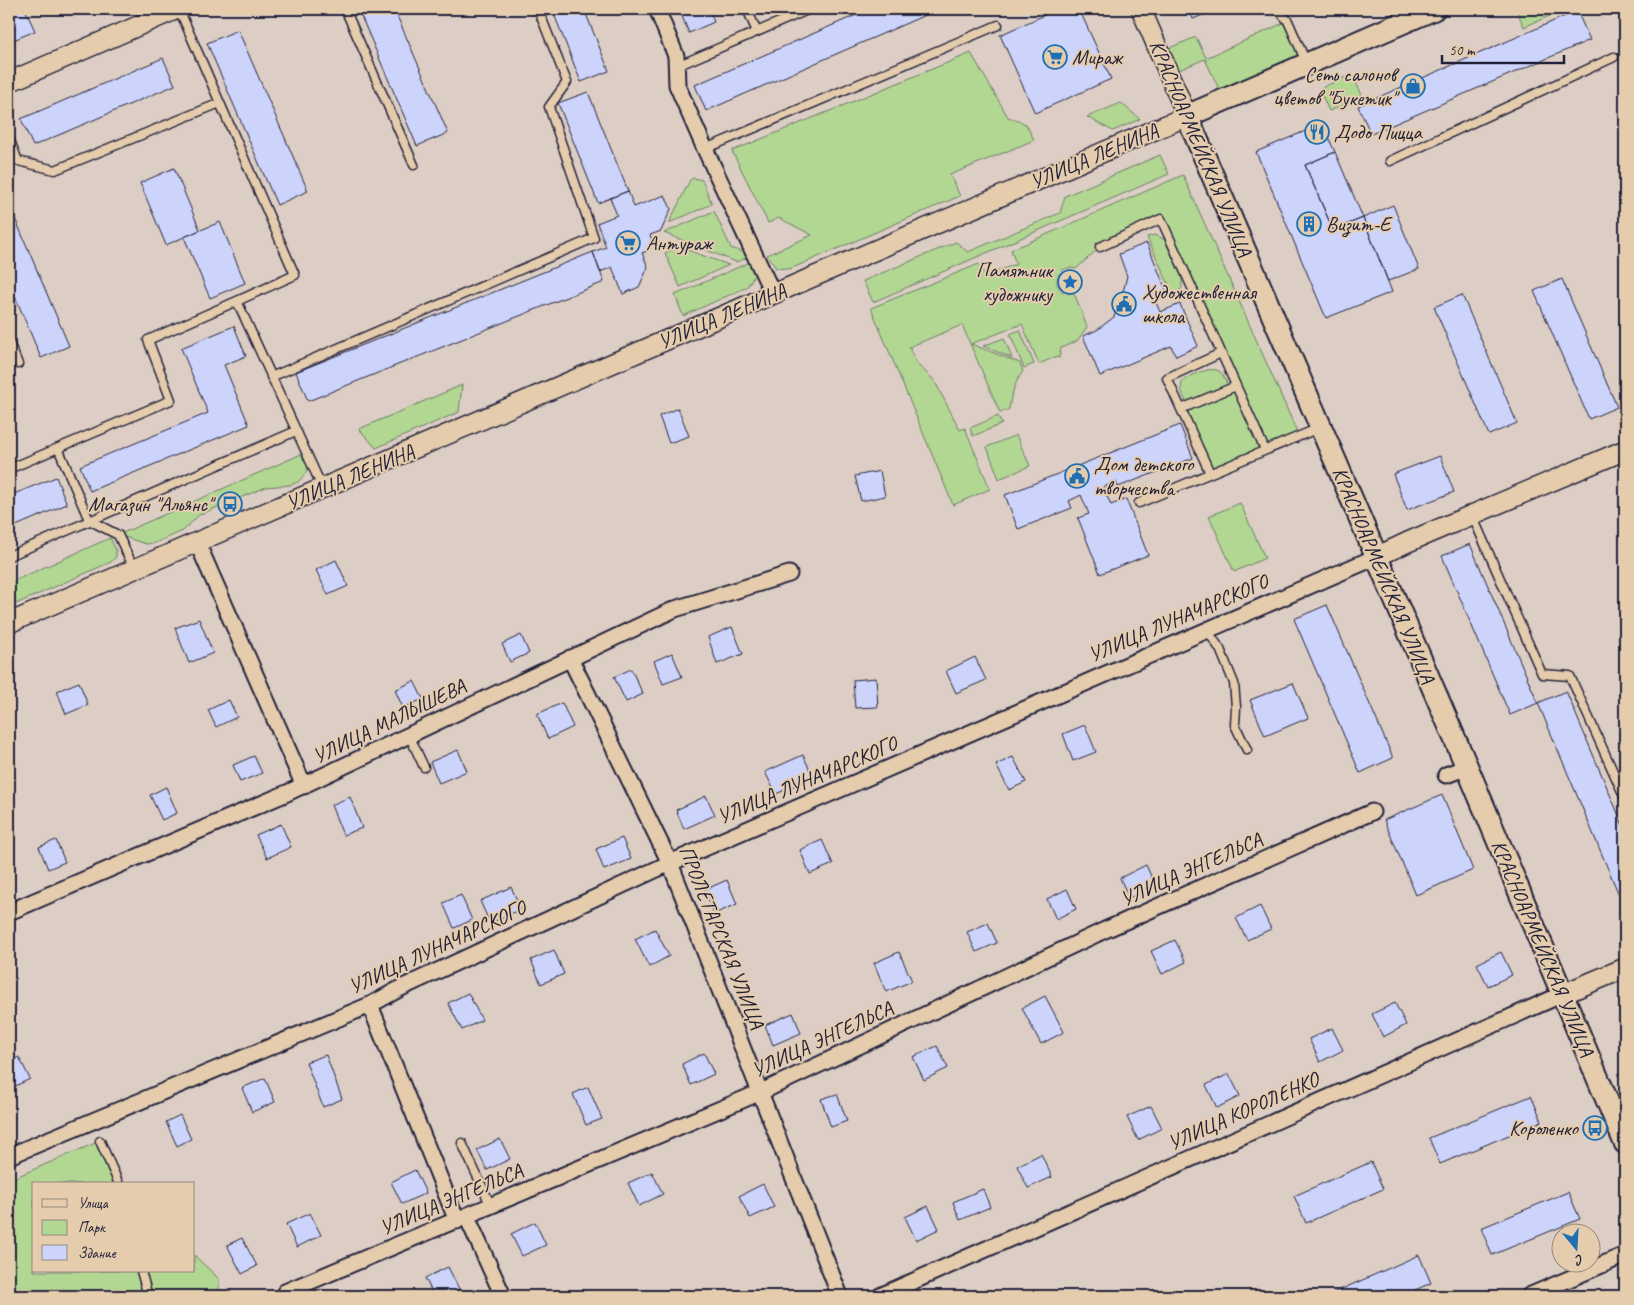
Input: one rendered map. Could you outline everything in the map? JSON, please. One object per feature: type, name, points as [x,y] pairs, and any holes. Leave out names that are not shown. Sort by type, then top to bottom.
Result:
[{"type":"main road","name":"УЛИЦА ЛЕНИНА","points":[[1187,116],[1434,9]]},
{"type":"main road","name":"КРАСНОАРМЕЙСКАЯ УЛИЦА","points":[[1187,116],[1467,767],[1625,1143]]},
{"type":"street","points":[[9,82],[178,9]]},
{"type":"street","points":[[657,9],[676,56],[678,85],[705,149],[773,294]]},
{"type":"street","name":"КРАСНОАРМЕЙСКАЯ УЛИЦА","points":[[1141,9],[1187,116]]},
{"type":"street","name":"УЛИЦА ЛЕНИНА","points":[[9,623],[1187,116]]},
{"type":"street","name":"УЛИЦА ЛУНАЧАРСКОГО","points":[[9,1156],[370,1005],[410,984],[670,863],[1625,450]]},
{"type":"street","points":[[198,542],[304,786]]},
{"type":"street","name":"УЛИЦА МАЛЫШЕВА","points":[[9,912],[304,786],[675,609],[789,574]]},
{"type":"street","name":"ПРОЛЕТАРСКАЯ УЛИЦА","points":[[570,658],[670,863],[840,1296]]},
{"type":"street","points":[[1446,775],[1467,767]]},
{"type":"street","name":"УЛИЦА ЭНГЕЛЬСА","points":[[286,1292],[761,1092],[1104,930],[1372,812]]},
{"type":"street","name":"УЛИЦА КОРОЛЕНКО","points":[[880,1296],[1625,968]]},
{"type":"street","points":[[370,1005],[462,1219],[503,1296]]},
{"type":"street","points":[[1529,1296],[1625,1255]]},
{"type":"lane","points":[[9,469],[171,400],[148,340],[295,275],[178,9]]},
{"type":"lane","points":[[345,9],[414,165]]},
{"type":"lane","points":[[271,377],[594,238],[549,107],[567,82],[538,9]]},
{"type":"lane","points":[[747,9],[757,32]]},
{"type":"lane","points":[[676,66],[810,9]]},
{"type":"lane","points":[[1278,9],[1288,22],[1307,64]]},
{"type":"lane","points":[[705,149],[998,25]]},
{"type":"lane","points":[[1390,161],[1614,57]]},
{"type":"lane","points":[[9,138],[18,161],[55,170],[220,103]]},
{"type":"lane","points":[[1100,246],[1161,219],[1265,450]]},
{"type":"lane","points":[[237,301],[323,488]]},
{"type":"lane","points":[[9,342],[18,364]]},
{"type":"lane","points":[[1210,473],[1167,378],[1221,354]]},
{"type":"lane","points":[[1181,409],[1236,386]]},
{"type":"lane","points":[[1139,503],[1321,427]]},
{"type":"lane","points":[[9,556],[296,431]]},
{"type":"lane","points":[[58,448],[89,520],[118,535],[134,568]]},
{"type":"lane","points":[[1472,515],[1542,674],[1570,676],[1625,798]]},
{"type":"lane","points":[[1208,630],[1220,649],[1234,683],[1235,724],[1246,750]]},
{"type":"lane","points":[[409,735],[424,767]]},
{"type":"lane","points":[[100,1141],[118,1182]]},
{"type":"lane","points":[[462,1143],[490,1206]]},
{"type":"lane","points":[[141,1272],[148,1296]]},
{"type":"green space","points":[[1516,9],[1565,9],[1524,27]]},
{"type":"green space","points":[[1288,21],[1307,64],[1224,100],[1205,59],[1179,70],[1169,48],[1196,37],[1206,58]]},
{"type":"green space","points":[[971,53],[1008,117],[1026,124],[1034,140],[950,175],[960,196],[790,269],[776,268],[767,255],[812,235],[779,218],[768,223],[732,151]]},
{"type":"green space","points":[[1352,74],[1363,97],[1329,111],[1319,89]]},
{"type":"green space","points":[[1121,103],[1140,119],[1113,131],[1087,117]]},
{"type":"green space","points":[[1160,155],[1169,174],[873,302],[863,281],[956,242],[968,252],[1060,213],[1065,196]]},
{"type":"green space","points":[[1183,175],[1299,436],[1210,473],[1181,409],[1188,405],[1181,386],[1184,380],[1194,374],[1205,370],[1216,370],[1222,374],[1229,388],[1236,386],[1161,219],[1100,247],[1076,269],[1068,268],[1062,270],[1057,280],[1058,285],[1066,293],[1074,293],[1087,327],[1077,341],[1061,348],[1059,358],[1055,357],[1039,364],[1022,324],[971,344],[1020,363],[1023,371],[1014,389],[1009,409],[1000,413],[962,325],[909,347],[917,364],[934,380],[960,430],[965,428],[990,489],[953,505],[871,308],[979,264],[985,276],[1016,264],[1011,250]]},
{"type":"green space","points":[[693,178],[702,180],[712,204],[669,223],[690,180]]},
{"type":"green space","points":[[714,211],[731,248],[746,253],[749,257],[736,262],[664,233]]},
{"type":"green space","points":[[1154,235],[1164,239],[1182,277],[1182,288],[1174,296],[1147,237]]},
{"type":"green space","points":[[679,247],[729,265],[680,287],[665,253]]},
{"type":"green space","points":[[757,259],[757,271],[747,287],[683,316],[675,295]]},
{"type":"green space","points":[[1020,330],[1034,364],[1024,368],[1010,334]]},
{"type":"green space","points":[[1004,338],[1012,358],[983,346]]},
{"type":"green space","points":[[462,385],[459,412],[376,448],[359,429]]},
{"type":"green space","points":[[998,416],[1002,424],[973,436],[970,428]]},
{"type":"green space","points":[[1016,435],[1030,466],[999,479],[987,447]]},
{"type":"green space","points":[[306,452],[307,472],[298,482],[290,485],[266,487],[199,515],[183,531],[155,543],[146,544],[118,535]]},
{"type":"green space","points":[[1240,503],[1265,558],[1234,572],[1209,516]]},
{"type":"green space","points":[[110,538],[116,550],[116,557],[111,562],[9,607],[9,583]]},
{"type":"green space","points":[[100,1141],[118,1182],[32,1182],[32,1272],[141,1272],[148,1296],[9,1296],[9,1180]]},
{"type":"green space","points":[[195,1256],[219,1279],[219,1296],[153,1296],[145,1272],[195,1272]]},
{"type":"building","points":[[9,9],[25,9],[35,31],[9,42]]},
{"type":"building","points":[[358,9],[394,9],[448,133],[417,146]]},
{"type":"building","points":[[552,9],[584,9],[609,71],[581,82]]},
{"type":"building","points":[[679,9],[709,9],[714,22],[689,33]]},
{"type":"building","points":[[870,9],[939,9],[706,111],[695,85]]},
{"type":"building","name":"Мираж","points":[[1058,9],[1079,9],[1111,79],[1035,113],[1000,35]]},
{"type":"building","points":[[1189,9],[1217,9],[1193,19]]},
{"type":"building","points":[[1577,11],[1590,40],[1371,134],[1358,106]]},
{"type":"building","points":[[238,30],[308,191],[277,205],[207,43]]},
{"type":"building","points":[[163,58],[175,85],[33,146],[21,119]]},
{"type":"building","points":[[588,92],[628,191],[598,203],[558,103]]},
{"type":"building","name":"Визит-Е","points":[[1322,124],[1335,152],[1305,165],[1333,230],[1363,218],[1392,292],[1326,318],[1256,152]]},
{"type":"building","points":[[1335,152],[1363,218],[1333,230],[1305,165]]},
{"type":"building","points":[[174,168],[200,230],[166,245],[140,183]]},
{"type":"building","name":"Антураж","points":[[628,191],[634,207],[665,195],[671,209],[661,231],[650,235],[652,240],[647,251],[642,253],[648,267],[639,287],[623,294],[612,267],[600,272],[593,252],[606,247],[597,223],[617,215],[610,198]]},
{"type":"building","points":[[9,204],[69,346],[41,358],[9,282]]},
{"type":"building","points":[[1393,205],[1419,269],[1388,281],[1363,218]]},
{"type":"building","points":[[220,222],[245,283],[210,298],[184,237]]},
{"type":"building","points":[[1147,243],[1168,295],[1155,300],[1160,312],[1180,304],[1198,346],[1176,356],[1171,346],[1100,376],[1083,336],[1097,330],[1114,317],[1127,276],[1119,254]]},
{"type":"building","points":[[593,252],[604,282],[308,401],[296,372]]},
{"type":"building","points":[[1562,279],[1617,407],[1589,419],[1534,291]]},
{"type":"building","points":[[1462,295],[1517,423],[1489,435],[1434,307]]},
{"type":"building","points":[[234,326],[246,356],[224,365],[249,425],[90,491],[80,466],[208,413],[181,348]]},
{"type":"building","points":[[678,408],[689,436],[669,443],[659,416]]},
{"type":"building","points":[[1180,425],[1193,458],[1118,487],[1116,482],[1103,487],[1111,505],[1126,499],[1148,555],[1100,574],[1078,518],[1089,514],[1081,495],[1069,501],[1072,508],[1018,529],[1005,495]]},
{"type":"building","points":[[1440,456],[1454,492],[1407,510],[1393,474]]},
{"type":"building","points":[[880,471],[885,496],[861,501],[855,476]]},
{"type":"building","points":[[56,477],[67,504],[9,529],[9,496]]},
{"type":"building","points":[[1470,544],[1538,703],[1510,715],[1442,556]]},
{"type":"building","points":[[336,560],[348,586],[328,595],[316,570]]},
{"type":"building","points":[[1327,605],[1393,758],[1360,773],[1294,619]]},
{"type":"building","points":[[199,619],[213,653],[189,663],[175,628]]},
{"type":"building","points":[[732,627],[743,654],[717,664],[708,637]]},
{"type":"building","points":[[521,635],[529,653],[510,662],[502,644]]},
{"type":"building","points":[[672,653],[682,677],[663,684],[654,661]]},
{"type":"building","points":[[975,657],[986,680],[956,693],[946,671]]},
{"type":"building","points":[[631,669],[643,694],[626,702],[614,677]]},
{"type":"building","points":[[876,678],[878,707],[855,708],[853,680]]},
{"type":"building","points":[[414,681],[423,699],[403,708],[395,690]]},
{"type":"building","points":[[79,682],[88,705],[66,714],[57,691]]},
{"type":"building","points":[[1293,683],[1308,718],[1265,736],[1250,700]]},
{"type":"building","points":[[1566,691],[1625,830],[1625,909],[1538,703]]},
{"type":"building","points":[[229,700],[237,717],[216,727],[208,710]]},
{"type":"building","points":[[562,703],[573,727],[548,739],[537,714]]},
{"type":"building","points":[[1085,725],[1096,752],[1073,761],[1063,734]]},
{"type":"building","points":[[458,750],[467,771],[439,783],[430,762]]},
{"type":"building","points":[[803,755],[813,777],[776,794],[765,772]]},
{"type":"building","points":[[254,756],[262,773],[240,782],[233,765]]},
{"type":"building","points":[[1013,757],[1026,782],[1009,790],[996,765]]},
{"type":"building","points":[[166,787],[177,813],[162,820],[150,795]]},
{"type":"building","points":[[1442,795],[1473,870],[1416,895],[1384,820]]},
{"type":"building","points":[[706,796],[715,815],[684,829],[676,810]]},
{"type":"building","points":[[350,797],[362,828],[343,835],[331,805]]},
{"type":"building","points":[[281,824],[291,847],[267,858],[256,835]]},
{"type":"building","points":[[622,838],[631,859],[604,870],[596,849]]},
{"type":"building","points":[[56,840],[65,862],[48,869],[39,847]]},
{"type":"building","points":[[822,840],[833,864],[810,874],[800,850]]},
{"type":"building","points":[[1146,865],[1155,885],[1129,898],[1120,878]]},
{"type":"building","points":[[727,880],[737,904],[714,914],[704,890]]},
{"type":"building","points":[[511,887],[521,909],[490,923],[480,901]]},
{"type":"building","points":[[1067,889],[1076,909],[1056,919],[1047,899]]},
{"type":"building","points":[[461,895],[472,920],[454,928],[443,903]]},
{"type":"building","points":[[1260,906],[1271,929],[1247,940],[1236,918]]},
{"type":"building","points":[[988,923],[997,943],[976,952],[967,932]]},
{"type":"building","points":[[655,929],[669,956],[649,967],[635,939]]},
{"type":"building","points":[[1175,940],[1186,962],[1162,974],[1151,951]]},
{"type":"building","points":[[554,950],[564,974],[541,984],[531,960]]},
{"type":"building","points":[[899,952],[912,981],[886,992],[874,963]]},
{"type":"building","points":[[1501,952],[1512,975],[1488,986],[1477,964]]},
{"type":"building","points":[[468,993],[482,1020],[462,1030],[448,1003]]},
{"type":"building","points":[[1045,996],[1064,1032],[1041,1044],[1022,1008]]},
{"type":"building","points":[[1395,1003],[1406,1025],[1383,1037],[1372,1014]]},
{"type":"building","points":[[793,1013],[801,1033],[773,1045],[765,1025]]},
{"type":"building","points":[[1332,1028],[1343,1050],[1320,1062],[1309,1039]]},
{"type":"building","points":[[937,1046],[948,1068],[924,1080],[913,1057]]},
{"type":"building","points":[[704,1053],[714,1074],[691,1085],[682,1064]]},
{"type":"building","points":[[326,1055],[342,1099],[323,1107],[306,1062]]},
{"type":"building","points":[[19,1057],[30,1079],[9,1089],[9,1062]]},
{"type":"building","points":[[1229,1074],[1240,1096],[1217,1108],[1206,1085]]},
{"type":"building","points":[[265,1078],[275,1102],[252,1112],[242,1088]]},
{"type":"building","points":[[588,1087],[602,1119],[586,1125],[573,1094]]},
{"type":"building","points":[[837,1094],[847,1121],[831,1127],[821,1099]]},
{"type":"building","points":[[1531,1096],[1542,1121],[1440,1164],[1429,1138]]},
{"type":"building","points":[[1151,1106],[1162,1128],[1138,1140],[1127,1117]]},
{"type":"building","points":[[180,1115],[191,1139],[177,1146],[166,1122]]},
{"type":"building","points":[[500,1139],[510,1159],[487,1170],[477,1150]]},
{"type":"building","points":[[1041,1154],[1052,1177],[1028,1188],[1017,1166]]},
{"type":"building","points":[[1371,1162],[1383,1189],[1306,1223],[1294,1196]]},
{"type":"building","points":[[415,1170],[426,1193],[402,1204],[391,1182]]},
{"type":"building","points":[[652,1172],[663,1194],[639,1206],[628,1183]]},
{"type":"building","points":[[763,1184],[774,1207],[750,1218],[739,1196]]},
{"type":"building","points":[[983,1189],[990,1207],[960,1220],[953,1202]]},
{"type":"building","points":[[1568,1192],[1580,1219],[1573,1222],[1552,1222],[1552,1230],[1492,1255],[1481,1228]]},
{"type":"building","points":[[928,1206],[939,1229],[916,1240],[905,1217]]},
{"type":"building","points":[[310,1213],[321,1235],[297,1247],[286,1224]]},
{"type":"building","points":[[535,1222],[546,1245],[522,1256],[511,1234]]},
{"type":"building","points":[[242,1238],[257,1266],[242,1274],[227,1245]]},
{"type":"building","points":[[1419,1255],[1431,1283],[1401,1296],[1335,1296],[1333,1293]]},
{"type":"building","points":[[448,1267],[459,1289],[445,1296],[434,1296],[425,1278]]},
{"type":"place","name":"Мираж","points":[[1055,57]]},
{"type":"place","name":"Сеть салонов цветов \"Букетик\"","points":[[1413,86]]},
{"type":"place","name":"Додо Пицца","points":[[1317,132]]},
{"type":"place","name":"Визит-Е","points":[[1309,224]]},
{"type":"place","name":"Антураж","points":[[628,243]]},
{"type":"place","name":"Памятник художнику","points":[[1070,282]]},
{"type":"place","name":"Художественная школа","points":[[1124,304]]},
{"type":"place","name":"Дом детского творчества","points":[[1077,476]]},
{"type":"place","name":"Магазин \"Альянс\"","points":[[230,504]]},
{"type":"place","name":"Короленко","points":[[1595,1128]]}]
